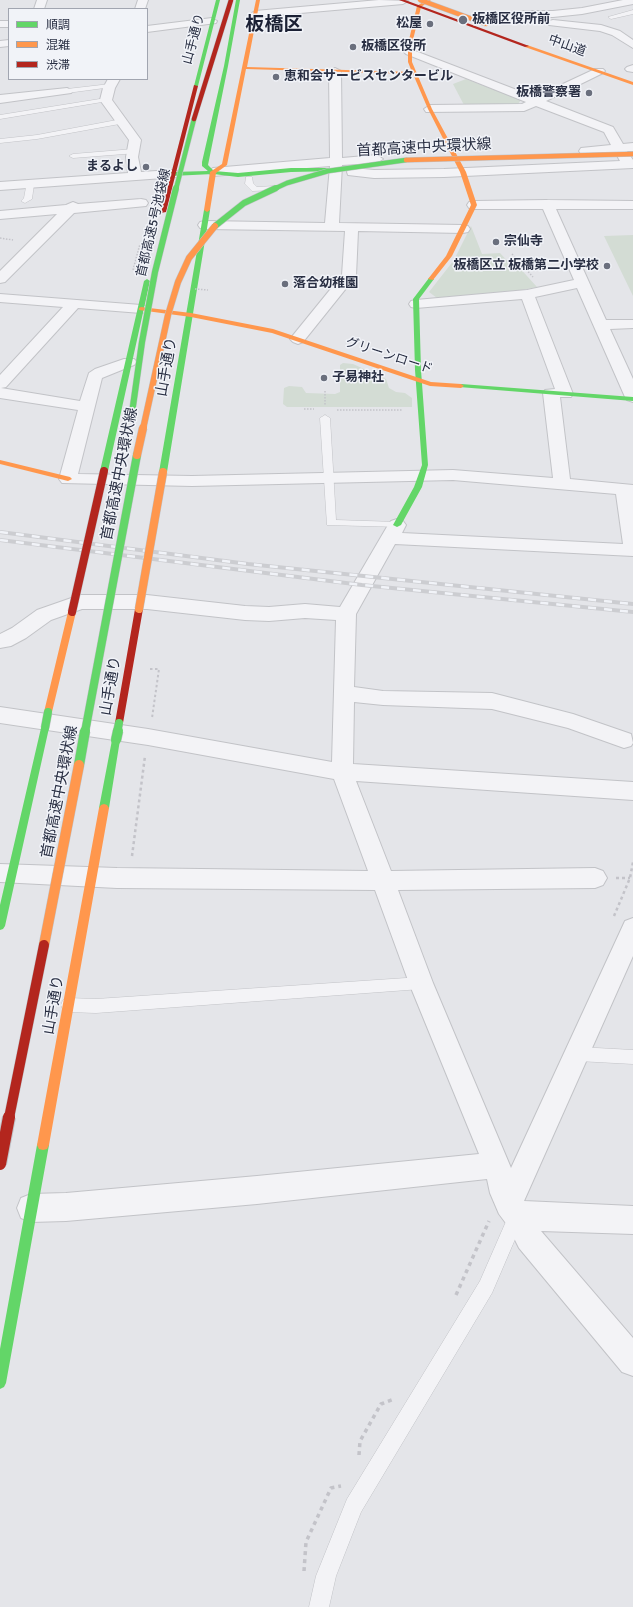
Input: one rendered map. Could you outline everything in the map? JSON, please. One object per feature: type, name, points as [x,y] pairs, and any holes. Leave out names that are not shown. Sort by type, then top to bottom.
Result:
[{"type":"main road","name":"山手通り","points":[[0,926],[6,874],[45,728],[172,174],[218,0]]},
{"type":"main road","name":"首都高速5号池袋線","points":[[131,419],[142,342],[155,272],[186,145],[231,0]]},
{"type":"main road","name":"首都高速5号池袋線","points":[[136,458],[147,342],[158,272],[190,145],[234,0]]},
{"type":"main road","points":[[213,172],[205,166],[205,162],[226,66],[238,0]]},
{"type":"main road","points":[[213,172],[224,165],[258,0]]},
{"type":"main road","name":"中山道","points":[[402,0],[419,3],[633,84]]},
{"type":"main road","points":[[419,3],[429,0]]},
{"type":"main road","points":[[432,0],[511,23]]},
{"type":"main road","points":[[444,0],[496,20]]},
{"type":"main road","points":[[393,532],[418,487],[425,465],[416,299],[449,256],[474,205],[463,172],[430,109],[414,73],[410,52],[419,3]]},
{"type":"main road","points":[[419,3],[629,70]]},
{"type":"main road","points":[[243,68],[414,73]]},
{"type":"main road","name":"首都高速中央環状線","points":[[130,443],[168,297],[179,269],[193,247],[210,226],[241,202],[272,187],[300,176],[360,163],[445,156],[632,159]]},
{"type":"main road","name":"首都高速中央環状線","points":[[0,1164],[67,832],[136,458],[163,333],[183,269],[197,248],[214,227],[244,203],[302,178],[328,171],[369,164],[419,160],[632,159]]},
{"type":"main road","points":[[172,174],[213,172],[238,174],[336,166]]},
{"type":"main road","name":"山手通り","points":[[0,1383],[191,315],[213,172]]},
{"type":"main road","name":"グリーンロード","points":[[141,309],[191,315],[273,331],[430,384],[633,398]]},
{"type":"main road","points":[[0,462],[68,479]]},
{"type":"main road","name":"首都高速中央環状線","points":[[120,489],[123,473]]},
{"type":"main road","points":[[97,614],[102,590]]},
{"type":"main road","name":"首都高速中央環状線","points":[[44,894],[92,645]]},
{"type":"street","points":[[255,14],[314,4],[402,0]]},
{"type":"street","points":[[511,23],[524,14],[553,14],[630,4]]},
{"type":"street","points":[[496,20],[511,23],[601,28],[616,33],[633,45]]},
{"type":"street","points":[[148,29],[212,21]]},
{"type":"street","points":[[410,52],[609,130],[620,148],[632,159]]},
{"type":"street","points":[[332,226],[336,166],[335,70]]},
{"type":"street","points":[[430,109],[524,107],[599,71]]},
{"type":"street","points":[[112,82],[106,100],[135,140],[132,157],[135,176]]},
{"type":"street","points":[[0,99],[66,91]]},
{"type":"street","points":[[213,172],[336,166],[356,162],[453,155],[633,147]]},
{"type":"street","points":[[336,166],[374,174],[463,172],[632,159]]},
{"type":"street","points":[[356,162],[375,165],[449,165],[463,172]]},
{"type":"street","points":[[0,186],[172,174]]},
{"type":"street","points":[[0,279],[73,208],[72,181]]},
{"type":"street","points":[[0,215],[25,207],[70,210],[141,203]]},
{"type":"street","points":[[547,204],[633,398]]},
{"type":"street","points":[[474,205],[633,205]]},
{"type":"street","points":[[205,225],[352,226],[463,230]]},
{"type":"street","points":[[298,339],[349,276],[352,226]]},
{"type":"street","points":[[416,304],[527,294],[582,283]]},
{"type":"street","points":[[527,294],[558,393],[562,484]]},
{"type":"street","points":[[0,298],[73,305],[141,309]]},
{"type":"street","points":[[0,384],[73,305]]},
{"type":"street","points":[[601,325],[633,324]]},
{"type":"street","points":[[129,362],[94,376],[68,479],[192,481],[453,475],[629,490],[633,550],[393,532],[346,614],[342,772],[421,983],[497,1165],[504,1194],[528,1238],[633,1361]]},
{"type":"street","points":[[0,394],[87,407]]},
{"type":"street","points":[[0,641],[4,641],[44,616],[80,602],[147,602],[245,613],[269,614],[305,611],[346,614]]},
{"type":"street","points":[[344,693],[383,698],[492,701],[528,709],[573,722],[624,740]]},
{"type":"street","points":[[0,715],[148,736],[342,772],[633,791]]},
{"type":"street","points":[[6,874],[91,877],[383,881],[595,878]]},
{"type":"street","points":[[514,1210],[578,1054],[633,928]]},
{"type":"street","points":[[31,1208],[66,1207],[280,1188],[497,1165]]},
{"type":"street","points":[[514,1210],[633,1220]]},
{"type":"lane","points":[[611,17],[630,4]]},
{"type":"lane","points":[[66,91],[112,82]]},
{"type":"lane","points":[[0,117],[106,100]]},
{"type":"lane","points":[[0,141],[37,137],[122,121]]},
{"type":"lane","points":[[73,156],[134,150]]},
{"type":"lane","points":[[249,179],[249,184],[255,189],[270,189],[297,181],[301,175],[300,170]]},
{"type":"lane","points":[[25,207],[28,199],[30,184]]},
{"type":"lane","points":[[325,418],[330,478],[331,523],[393,532]]},
{"type":"lane","points":[[68,1005],[96,1006],[421,983]]},
{"type":"lane","points":[[578,1054],[633,1057]]},
{"type":"lane","points":[[319,1607],[326,1576],[354,1506],[486,1287],[514,1210]]},
{"type":"path","points":[[512,254],[536,281]]},
{"type":"path","points":[[325,391],[325,407]]},
{"type":"path","points":[[304,409],[318,409]]},
{"type":"path","points":[[333,410],[410,410]]},
{"type":"path","points":[[150,669],[160,669],[155,702]]},
{"type":"path","points":[[133,846],[148,736]]},
{"type":"shaded area","points":[[466,79],[521,100],[518,104],[464,105],[453,84]]},
{"type":"shaded area","points":[[471,226],[482,254],[500,253],[512,266],[517,265],[537,287],[521,290],[437,298],[429,292],[454,260]]},
{"type":"shaded area","points":[[633,235],[633,296],[604,236]]},
{"type":"shaded area","points":[[343,363],[353,364],[386,379],[389,388],[396,392],[405,393],[412,398],[412,407],[287,407],[283,404],[284,388],[289,386],[302,387],[306,393],[335,394],[340,392],[340,365]]},
{"type":"railway","points":[[0,532],[248,564],[633,604]]},
{"type":"railway","points":[[0,540],[362,585],[633,612]]},
{"type":"traffic: fast","points":[[196,86],[218,0]]},
{"type":"traffic: fast","points":[[213,172],[205,166],[205,162],[226,66],[238,0]]},
{"type":"traffic: fast","points":[[132,413],[142,342],[155,272],[194,119]]},
{"type":"traffic: fast","points":[[215,226],[244,203],[287,183],[328,171],[406,160]]},
{"type":"traffic: fast","points":[[172,174],[213,172],[238,175],[291,170],[336,170]]},
{"type":"traffic: fast","points":[[163,472],[207,210]]},
{"type":"traffic: fast","points":[[397,525],[418,487],[425,465],[418,370],[416,299],[431,279]]},
{"type":"traffic: fast","points":[[104,471],[147,281]]},
{"type":"traffic: fast","points":[[461,386],[633,399]]},
{"type":"traffic: fast","points":[[79,765],[137,455]]},
{"type":"traffic: fast","points":[[45,728],[48,712]]},
{"type":"traffic: fast","points":[[116,740],[119,723]]},
{"type":"traffic: fast","points":[[0,926],[45,728]]},
{"type":"traffic: fast","points":[[104,808],[116,740]]},
{"type":"traffic: fast","points":[[0,1383],[43,1145]]},
{"type":"traffic: slow","points":[[207,210],[213,172],[224,165],[258,0]]},
{"type":"traffic: slow","points":[[420,0],[486,24]]},
{"type":"traffic: slow","points":[[429,0],[419,6],[410,44],[410,62],[430,109],[463,172],[474,205],[449,256],[431,279]]},
{"type":"traffic: slow","points":[[527,46],[633,84]]},
{"type":"traffic: slow","points":[[243,68],[414,73]]},
{"type":"traffic: slow","points":[[406,160],[633,154]]},
{"type":"traffic: slow","points":[[137,455],[168,315],[178,282],[189,258],[215,226]]},
{"type":"traffic: slow","points":[[141,309],[191,315],[273,331],[430,384],[461,386]]},
{"type":"traffic: slow","points":[[0,462],[68,479]]},
{"type":"traffic: slow","points":[[139,609],[163,472]]},
{"type":"traffic: slow","points":[[48,712],[72,612]]},
{"type":"traffic: slow","points":[[44,945],[79,765]]},
{"type":"traffic: slow","points":[[43,1145],[104,808]]},
{"type":"traffic: jam","points":[[194,119],[231,0]]},
{"type":"traffic: jam","points":[[401,0],[527,46]]},
{"type":"traffic: jam","points":[[163,212],[196,86]]},
{"type":"traffic: jam","points":[[72,612],[104,471]]},
{"type":"traffic: jam","points":[[119,723],[139,609]]},
{"type":"traffic: jam","points":[[0,1164],[44,945]]},
{"type":"place","name":"板橋区役所前","points":[[463,20]]},
{"type":"place","name":"松屋","points":[[430,24]]},
{"type":"place","name":"板橋区役所","points":[[353,47]]},
{"type":"place","name":"恵和会サービスセンタービル","points":[[276,77]]},
{"type":"place","name":"板橋警察署","points":[[589,93]]},
{"type":"place","name":"まるよし","points":[[146,167]]},
{"type":"place","name":"宗仙寺","points":[[496,242]]},
{"type":"place","name":"板橋区立 板橋第二小学校","points":[[607,266]]},
{"type":"place","name":"落合幼稚園","points":[[285,284]]},
{"type":"place","name":"子易神社","points":[[324,378]]},
{"type":"district","name":"板橋区","points":[[274,25]]}]
